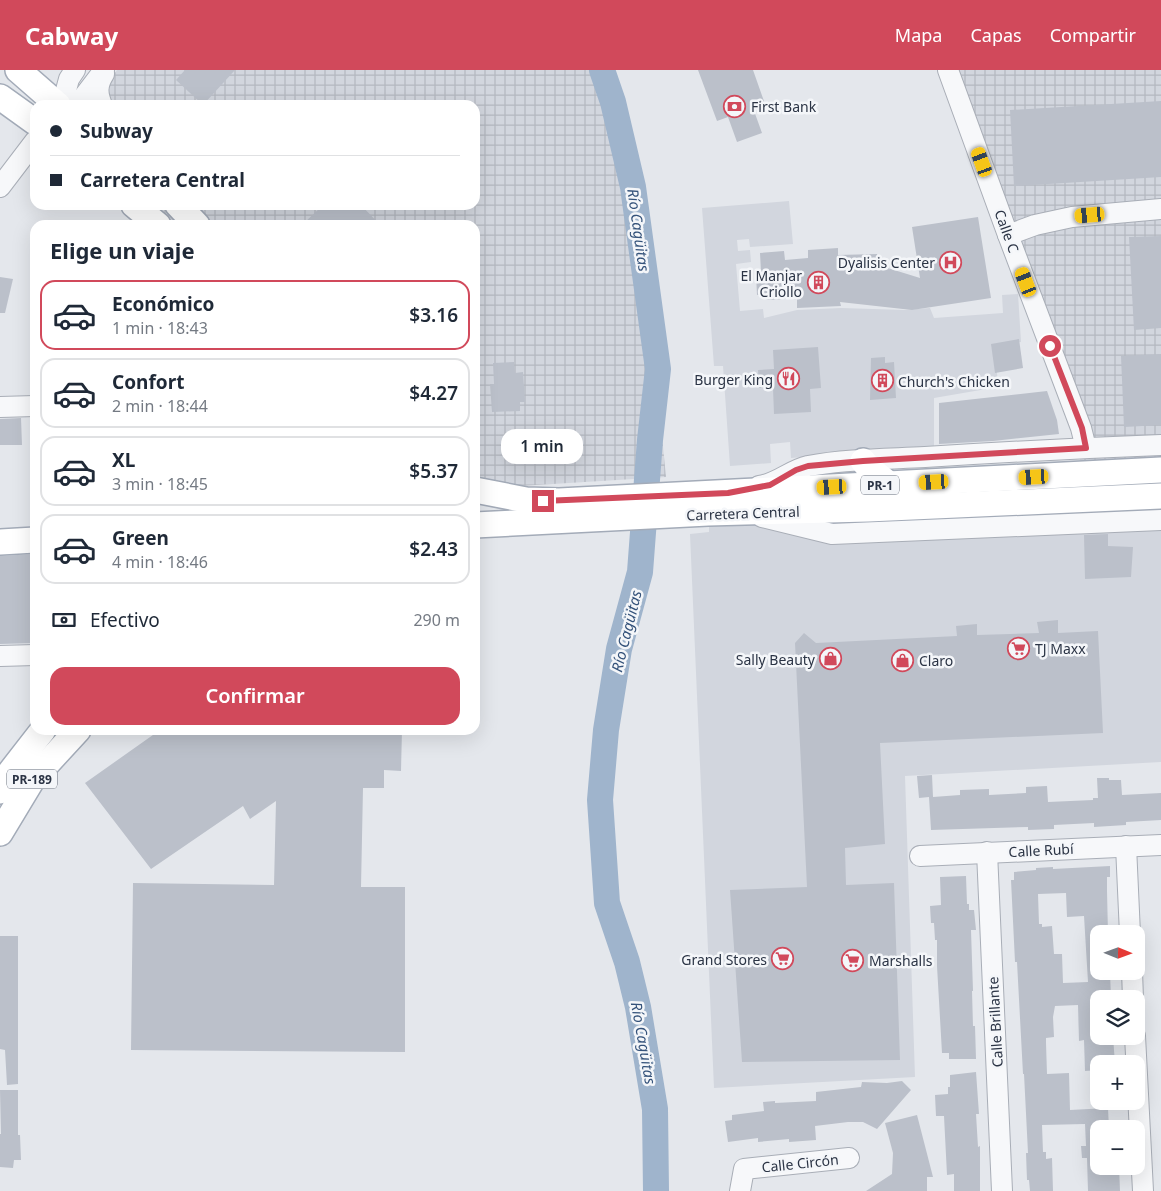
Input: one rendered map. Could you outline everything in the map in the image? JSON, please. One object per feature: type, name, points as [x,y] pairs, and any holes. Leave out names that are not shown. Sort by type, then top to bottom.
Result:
[{"type":"main road","points":[[18,70],[52,100]]},
{"type":"main road","points":[[0,97],[30,118]]},
{"type":"main road","points":[[140,210],[152,220]]},
{"type":"main road","points":[[183,210],[192,220]]},
{"type":"main road","points":[[863,461],[889,484]]},
{"type":"main road","name":"Carretera Central","points":[[480,524],[560,511],[714,500],[889,484],[1161,470]]},
{"type":"main road","name":"Carretera Central","points":[[480,491],[526,500],[560,511]]},
{"type":"main road","name":"Carretera Central","points":[[714,500],[746,512],[1161,496]]},
{"type":"main road","points":[[0,542],[30,540]]},
{"type":"main road","name":"PR-189","points":[[3,780],[38,735]]},
{"type":"main road","name":"PR-189","points":[[0,833],[32,780],[73,735]]},
{"type":"street","points":[[63,100],[69,79],[75,70]]},
{"type":"street","points":[[80,100],[105,70]]},
{"type":"street","points":[[100,100],[98,83],[105,70]]},
{"type":"street","name":"Calle C","points":[[948,70],[1008,235],[1082,428],[1086,448]]},
{"type":"street","points":[[0,187],[30,148]]},
{"type":"street","points":[[1008,235],[1035,225],[1072,217],[1161,209]]},
{"type":"street","points":[[0,408],[30,406]]},
{"type":"street","points":[[714,500],[770,485],[796,470],[808,466],[863,461],[1161,445]]},
{"type":"street","points":[[746,512],[832,534],[1161,520]]},
{"type":"street","points":[[0,656],[30,655]]},
{"type":"street","name":"Calle Rubí","points":[[920,856],[1161,844]]},
{"type":"street","points":[[1126,846],[1130,925]]},
{"type":"street","name":"Calle Brillante","points":[[988,852],[1002,1191]]},
{"type":"street","points":[[1135,1045],[1142,1191]]},
{"type":"street","name":"Calle Circón","points":[[740,1191],[744,1170],[848,1158]]},
{"type":"shaded area","points":[[117,70],[594,70],[636,170],[666,477],[520,486],[480,479],[480,220],[170,220],[162,210],[480,210],[480,100],[105,100],[101,93]]},
{"type":"shaded area","points":[[945,70],[1161,70],[1161,483],[1074,487],[1083,446]]},
{"type":"shaded area","points":[[789,201],[793,244],[750,247],[749,239],[737,240],[738,251],[750,250],[751,262],[736,264],[740,311],[763,309],[764,318],[797,310],[841,308],[905,310],[930,308],[934,318],[1003,313],[1002,295],[1018,294],[1021,342],[995,344],[998,387],[934,398],[934,448],[791,458],[790,442],[770,444],[771,463],[730,466],[723,366],[714,366],[702,208]]},
{"type":"shaded area","points":[[1161,504],[1161,762],[905,776],[915,1077],[714,1088],[690,534],[709,532],[709,525]]},
{"type":"building","points":[[185,70],[235,70],[208,100],[198,100],[176,80]]},
{"type":"building","name":"First Bank","points":[[698,70],[753,70],[765,104],[753,108],[762,133],[737,142],[728,117],[717,121]]},
{"type":"building","points":[[1161,101],[1161,177],[1014,186],[1010,110]]},
{"type":"building","points":[[318,210],[366,210],[375,220],[307,220]]},
{"type":"building","points":[[978,217],[991,298],[912,310],[840,302],[841,306],[797,308],[797,298],[770,300],[762,298],[762,294],[757,295],[756,273],[761,272],[760,253],[784,251],[785,260],[808,258],[808,250],[838,248],[838,255],[877,254],[878,265],[920,278],[912,227]]},
{"type":"building","points":[[1161,236],[1161,328],[1134,330],[1129,237]]},
{"type":"building","points":[[0,277],[13,279],[5,313],[0,313]]},
{"type":"building","points":[[1019,339],[1023,368],[995,373],[991,344]]},
{"type":"building","name":"Burger King","points":[[818,347],[821,388],[810,389],[811,412],[774,414],[773,388],[759,388],[758,370],[774,369],[773,350]]},
{"type":"building","points":[[1161,354],[1161,425],[1124,427],[1121,356]]},
{"type":"building","name":"Church's Chicken","points":[[885,357],[885,363],[894,362],[896,398],[870,400],[871,358]]},
{"type":"building","points":[[514,362],[515,373],[523,372],[525,402],[520,402],[520,411],[492,412],[490,384],[494,384],[493,363]]},
{"type":"building","points":[[1047,391],[1057,420],[1059,434],[939,444],[939,403]]},
{"type":"building","points":[[21,418],[22,445],[0,445],[0,419]]},
{"type":"building","points":[[1108,534],[1108,546],[1133,547],[1131,577],[1085,579],[1084,535]]},
{"type":"building","points":[[30,554],[30,643],[0,644],[0,556]]},
{"type":"building","points":[[1058,620],[1058,633],[1098,631],[1103,733],[880,743],[885,844],[845,848],[846,885],[894,883],[900,1060],[742,1062],[730,890],[807,887],[795,643],[804,633],[816,643],[957,636],[956,626],[977,624],[977,635],[1039,633],[1037,622]]},
{"type":"building","points":[[153,735],[402,735],[401,771],[384,770],[384,788],[363,788],[361,887],[405,887],[405,1052],[131,1050],[133,883],[274,885],[276,801],[250,819],[243,806],[151,869],[85,783]]},
{"type":"building","points":[[932,775],[933,797],[960,795],[960,790],[989,789],[989,795],[1026,793],[1026,787],[1047,786],[1048,802],[1093,800],[1093,798],[1098,798],[1097,778],[1121,780],[1122,795],[1161,793],[1161,820],[1126,822],[1126,825],[1094,827],[1094,823],[1054,825],[1054,829],[1028,830],[1028,827],[931,830],[929,797],[919,798],[917,776]]},
{"type":"building","points":[[1110,866],[1110,877],[1107,877],[1108,925],[1090,925],[1090,980],[1110,980],[1111,990],[1090,990],[1090,1045],[1114,1045],[1114,1055],[1090,1055],[1090,1071],[1085,1071],[1084,1040],[1079,1041],[1078,1005],[1055,1006],[1053,1017],[1054,1037],[1046,1038],[1046,1043],[1047,1074],[1069,1073],[1070,1110],[1108,1110],[1109,1120],[1090,1120],[1090,1175],[1119,1175],[1120,1191],[1088,1191],[1087,1158],[1082,1158],[1081,1146],[1086,1146],[1085,1124],[1042,1125],[1043,1152],[1046,1152],[1046,1159],[1052,1158],[1053,1191],[1030,1191],[1029,1180],[1027,1180],[1026,1153],[1028,1153],[1024,1074],[1011,880],[1014,880],[1014,872],[1053,867],[1053,869]],"holes":[[[1066,893],[1067,917],[1084,916],[1088,982],[1063,983],[1062,954],[1054,954],[1052,926],[1042,927],[1042,924],[1039,924],[1038,894]]]},
{"type":"building","points":[[966,876],[967,904],[969,904],[969,910],[974,910],[976,930],[971,930],[973,1026],[975,1026],[976,1059],[949,1059],[949,1053],[942,1053],[937,940],[935,940],[934,923],[931,923],[930,906],[941,905],[940,877]]},
{"type":"building","points":[[0,936],[18,936],[18,1084],[7,1085],[5,1050],[0,1049]]},
{"type":"building","points":[[976,1072],[979,1114],[976,1114],[978,1147],[980,1146],[980,1191],[954,1191],[954,1174],[947,1175],[944,1116],[936,1116],[935,1095],[948,1094],[950,1075]]},
{"type":"building","points":[[902,1081],[911,1090],[877,1129],[863,1122],[848,1122],[815,1126],[816,1140],[789,1142],[789,1139],[758,1142],[758,1138],[728,1142],[725,1121],[732,1120],[732,1115],[764,1111],[763,1102],[816,1101],[816,1092],[861,1087],[862,1082],[887,1083]]},
{"type":"building","points":[[0,1090],[18,1090],[18,1135],[20,1135],[21,1160],[14,1160],[13,1168],[0,1167]]},
{"type":"building","points":[[917,1115],[933,1177],[927,1177],[927,1191],[866,1191],[892,1174],[893,1153],[885,1123]]},
{"type":"waterway","name":"Río Cagüitas","points":[[602,70],[613,102],[633,187],[658,369],[650,440],[640,572],[619,649],[606,730],[600,800],[607,903],[627,962],[638,1007],[655,1109],[656,1191]]},
{"type":"place","name":"First Bank","points":[[735,106]]},
{"type":"place","name":"Dyalisis Center","points":[[951,262]]},
{"type":"place","name":"El Manjar Criollo","points":[[818,283]]},
{"type":"place","name":"Burger King","points":[[789,379]]},
{"type":"place","name":"Church's Chicken","points":[[882,381]]},
{"type":"place","name":"TJ Maxx","points":[[1019,648]]},
{"type":"place","name":"Sally Beauty","points":[[831,659]]},
{"type":"place","name":"Claro","points":[[903,660]]},
{"type":"place","name":"Grand Stores","points":[[783,959]]},
{"type":"place","name":"Marshalls","points":[[853,960]]},
{"type":"route","points":[[543,501],[728,493],[770,485],[796,470],[808,466],[985,453],[1086,448],[1082,428],[1050,346]]}]
